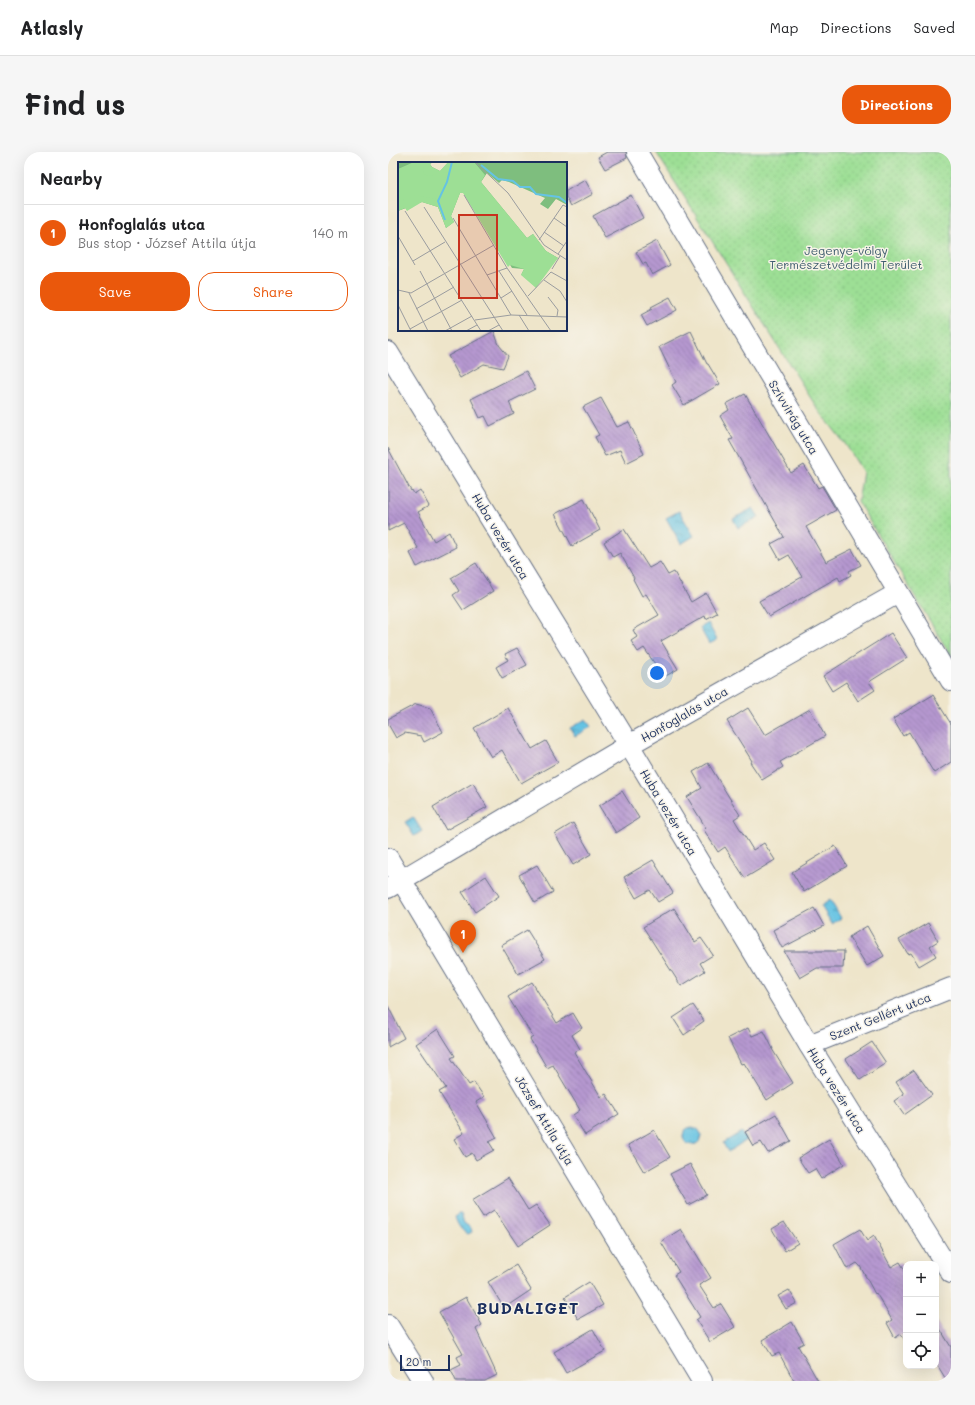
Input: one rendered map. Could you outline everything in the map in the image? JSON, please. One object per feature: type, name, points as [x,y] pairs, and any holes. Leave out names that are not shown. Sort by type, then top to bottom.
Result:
[{"type":"street","name":"Szívvirág utca","points":[[637,152],[951,681]]},
{"type":"street","name":"Huba vezér utca","points":[[388,352],[629,745],[809,1045],[951,1273]]},
{"type":"street","name":"Honfoglalás utca","points":[[395,884],[629,745],[898,592]]},
{"type":"street","name":"József Attila útja","points":[[388,858],[395,884],[702,1381]]},
{"type":"street","name":"Szent Gellért utca","points":[[809,1045],[951,988]]},
{"type":"street","points":[[388,1325],[423,1381]]},
{"type":"green space","name":"Jegenye-völgy Természetvédelmi Terület","points":[[656,152],[951,152],[951,656],[858,502],[863,472],[846,445],[817,408]]},
{"type":"water","points":[[753,508],[759,517],[738,528],[733,519]]},
{"type":"water","points":[[679,511],[694,536],[681,544],[666,518]]},
{"type":"water","points":[[708,623],[717,640],[709,644],[700,628]]},
{"type":"water","points":[[586,719],[591,727],[575,736],[570,728]]},
{"type":"water","points":[[413,817],[422,831],[414,836],[405,822]]},
{"type":"water","points":[[830,900],[841,918],[832,924],[821,906]]},
{"type":"water","points":[[692,1127],[698,1130],[701,1136],[698,1142],[692,1145],[686,1142],[683,1136],[686,1130]]},
{"type":"water","points":[[741,1132],[746,1140],[728,1152],[723,1143]]},
{"type":"water","points":[[458,1214],[461,1214],[464,1223],[471,1228],[472,1232],[468,1234],[463,1231],[455,1217]]},
{"type":"building","points":[[607,152],[626,152],[627,158],[605,169],[598,157]]},
{"type":"building","points":[[585,180],[593,194],[571,206],[567,199],[567,190]]},
{"type":"building","points":[[631,195],[643,218],[605,238],[593,216]]},
{"type":"building","points":[[657,241],[670,265],[652,275],[646,263],[643,264],[636,252]]},
{"type":"building","points":[[670,297],[677,310],[647,326],[641,315],[652,309],[651,307]]},
{"type":"building","points":[[494,331],[499,345],[508,356],[503,368],[484,364],[460,378],[448,356]]},
{"type":"building","points":[[691,331],[707,364],[720,384],[684,405],[672,385],[676,382],[659,347]]},
{"type":"building","points":[[526,371],[535,389],[509,402],[514,414],[490,426],[485,416],[480,418],[471,399]]},
{"type":"building","points":[[745,394],[791,473],[804,465],[818,488],[822,486],[836,510],[806,527],[826,562],[852,549],[861,565],[849,571],[851,575],[840,581],[838,577],[769,617],[759,601],[802,577],[789,555],[780,560],[771,544],[784,537],[729,440],[733,439],[720,416],[729,410],[726,404]]},
{"type":"building","points":[[601,398],[617,427],[629,422],[644,454],[626,463],[620,450],[605,456],[595,437],[599,435],[583,407]]},
{"type":"building","points":[[388,448],[411,491],[412,490],[414,494],[420,490],[429,506],[418,512],[434,541],[449,532],[456,547],[417,567],[410,553],[418,548],[404,523],[388,531]]},
{"type":"building","points":[[584,499],[600,530],[572,546],[555,514]]},
{"type":"building","points":[[624,529],[649,568],[660,562],[668,575],[674,572],[691,602],[706,593],[717,613],[706,619],[705,616],[661,641],[678,669],[664,677],[644,648],[638,652],[631,641],[637,637],[633,630],[659,615],[646,594],[642,596],[620,553],[613,557],[604,542]]},
{"type":"building","points":[[476,563],[493,591],[463,610],[453,595],[459,591],[451,578]]},
{"type":"building","points":[[891,633],[907,658],[869,682],[875,690],[858,701],[846,682],[832,691],[823,676]]},
{"type":"building","points":[[517,648],[527,665],[502,678],[496,667],[508,660],[505,654]]},
{"type":"building","points":[[933,695],[951,724],[951,762],[934,773],[909,732],[903,736],[893,719]]},
{"type":"building","points":[[416,704],[430,708],[443,732],[424,742],[421,736],[405,733],[396,738],[388,724],[388,719]]},
{"type":"building","points":[[508,708],[532,749],[546,741],[558,762],[521,783],[502,750],[491,757],[474,728]]},
{"type":"building","points":[[748,708],[765,735],[810,709],[825,736],[780,762],[783,767],[762,780],[727,721]]},
{"type":"building","points":[[708,763],[740,815],[734,819],[753,850],[764,843],[775,860],[745,878],[725,847],[718,852],[704,830],[706,828],[687,797],[702,788],[693,772]]},
{"type":"building","points":[[473,783],[487,807],[446,830],[433,807]]},
{"type":"building","points":[[622,791],[639,818],[616,833],[599,806]]},
{"type":"building","points":[[573,823],[591,854],[573,865],[555,834]]},
{"type":"building","points":[[835,846],[847,866],[804,892],[792,872]]},
{"type":"building","points":[[653,860],[673,893],[658,902],[650,890],[636,898],[624,877]]},
{"type":"building","points":[[537,865],[553,892],[535,903],[519,875]]},
{"type":"building","points":[[486,876],[499,896],[475,912],[462,892]]},
{"type":"building","points":[[674,908],[695,942],[701,938],[713,955],[700,963],[705,971],[681,986],[643,927]]},
{"type":"building","points":[[814,908],[824,926],[782,948],[773,930]]},
{"type":"building","points":[[928,923],[938,941],[930,946],[936,956],[919,966],[911,953],[908,954],[899,940]]},
{"type":"building","points":[[867,926],[884,956],[867,966],[849,937]]},
{"type":"building","points":[[527,930],[545,959],[518,974],[501,945]]},
{"type":"building","points":[[784,951],[844,951],[843,968],[817,968],[800,978]]},
{"type":"building","points":[[532,982],[557,1023],[573,1013],[582,1028],[572,1035],[580,1049],[574,1052],[601,1097],[606,1094],[619,1114],[585,1135],[573,1115],[580,1110],[553,1065],[547,1068],[530,1039],[533,1037],[508,997]]},
{"type":"building","points":[[693,1005],[704,1021],[684,1035],[673,1018]]},
{"type":"building","points":[[388,1006],[404,1038],[388,1047]]},
{"type":"building","points":[[748,1028],[752,1036],[764,1031],[772,1049],[793,1083],[767,1100],[744,1063],[741,1064],[728,1038]]},
{"type":"building","points":[[438,1029],[455,1056],[451,1058],[469,1085],[474,1082],[484,1097],[476,1102],[497,1138],[489,1142],[494,1150],[476,1160],[472,1153],[465,1157],[454,1139],[464,1133],[439,1092],[446,1088],[416,1044]]},
{"type":"building","points":[[872,1042],[886,1063],[860,1080],[846,1059]]},
{"type":"building","points":[[914,1070],[932,1095],[904,1115],[894,1101],[904,1094],[896,1082]]},
{"type":"building","points":[[776,1114],[791,1141],[768,1153],[761,1142],[753,1146],[745,1132]]},
{"type":"building","points":[[654,1130],[670,1157],[644,1172],[628,1145]]},
{"type":"building","points":[[829,1139],[844,1164],[821,1179],[815,1169],[808,1173],[798,1158]]},
{"type":"building","points":[[690,1164],[707,1195],[688,1205],[670,1174]]},
{"type":"building","points":[[508,1178],[528,1210],[536,1205],[550,1225],[518,1246],[494,1210],[483,1217],[472,1200]]},
{"type":"building","points":[[784,1222],[798,1243],[785,1251],[772,1229]]},
{"type":"building","points":[[681,1229],[711,1278],[699,1285],[714,1308],[721,1304],[735,1327],[710,1342],[696,1320],[700,1317],[674,1275],[679,1272],[661,1242]]},
{"type":"building","points":[[860,1229],[867,1241],[874,1236],[891,1267],[900,1262],[903,1267],[903,1337],[901,1334],[895,1338],[887,1323],[892,1320],[876,1293],[875,1294],[860,1266],[857,1263],[847,1269],[834,1244]]},
{"type":"building","points":[[516,1265],[531,1290],[504,1308],[488,1282]]},
{"type":"building","points":[[589,1282],[603,1305],[578,1319],[565,1297]]},
{"type":"building","points":[[789,1290],[797,1303],[786,1309],[778,1296]]},
{"type":"building","points":[[466,1297],[482,1325],[476,1329],[497,1375],[485,1381],[456,1381],[451,1370],[461,1365],[457,1357],[463,1354],[439,1312]]},
{"type":"building","points":[[792,1322],[804,1343],[798,1346],[818,1381],[794,1381],[779,1353],[772,1356],[762,1340]]},
{"type":"building","points":[[939,1327],[951,1347],[951,1381],[947,1381],[939,1368]]},
{"type":"building","points":[[593,1329],[605,1351],[566,1373],[554,1352]]},
{"type":"place","name":"Honfoglalás utca","points":[[463,953]]},
{"type":"district","name":"BUDALIGET","points":[[528,1307]]}]
